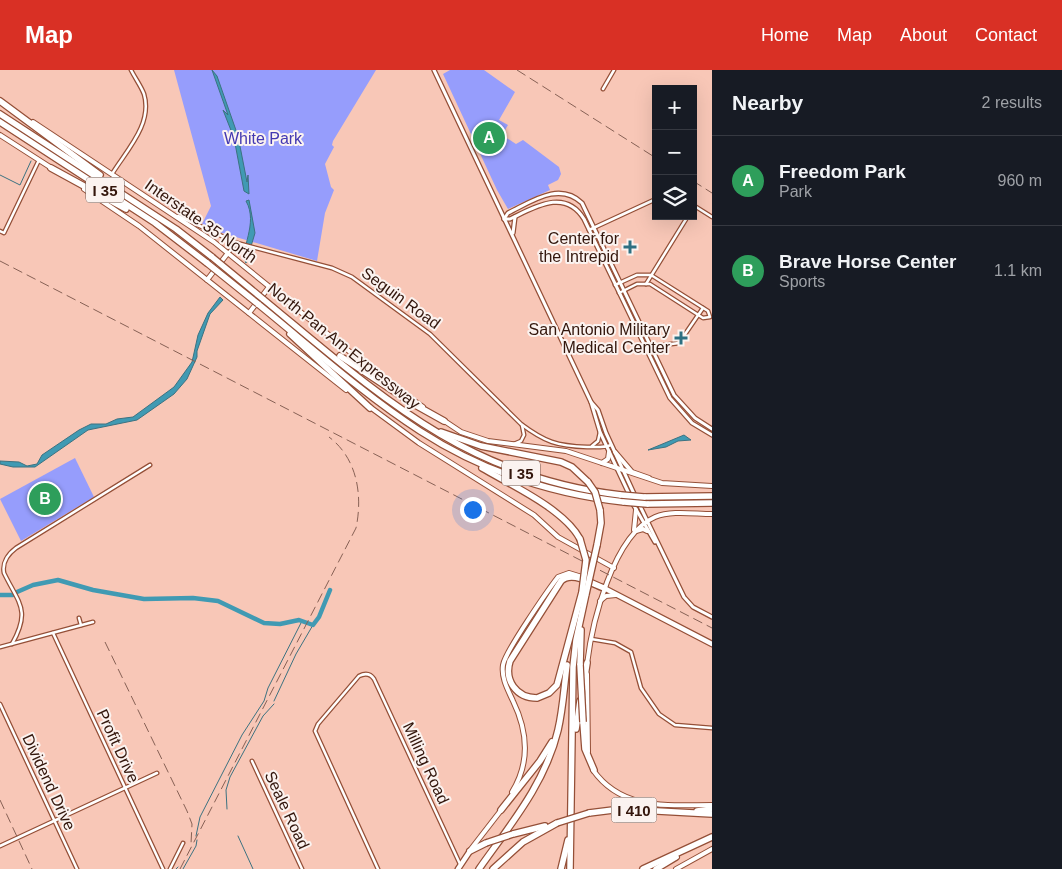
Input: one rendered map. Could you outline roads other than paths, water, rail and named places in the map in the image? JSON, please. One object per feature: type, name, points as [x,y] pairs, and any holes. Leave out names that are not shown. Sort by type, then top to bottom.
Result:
[{"type":"highway","points":[[0,101],[129,198]]},
{"type":"highway","name":"North Pan Am Expressway","points":[[0,114],[129,198],[212,257],[429,429],[483,458],[526,475],[563,485],[621,495],[644,497],[712,495]]},
{"type":"highway","name":"North Pan Am Expressway","points":[[0,122],[171,235],[404,420],[431,438],[474,461],[547,488],[624,502],[648,504],[712,503]]},
{"type":"highway","points":[[51,168],[171,235]]},
{"type":"highway","points":[[269,314],[313,357],[370,408]]},
{"type":"highway","points":[[321,345],[410,402],[444,421]]},
{"type":"highway","points":[[429,429],[472,444],[561,462],[572,467],[588,482],[594,492],[600,510],[601,523],[597,545],[584,593],[569,643],[560,679],[549,693],[537,698],[531,698],[515,689],[508,676],[510,661],[561,581],[568,577],[576,577],[604,588]]},
{"type":"highway","points":[[474,461],[561,516],[572,526],[580,539],[586,560],[584,593],[574,666],[570,869]]},
{"type":"highway","points":[[582,610],[580,665],[585,749],[594,770]]},
{"type":"highway","points":[[479,869],[532,794],[548,762],[558,729],[569,643]]},
{"type":"highway","points":[[572,750],[587,663]]},
{"type":"highway","points":[[501,810],[540,761],[558,729]]},
{"type":"highway","points":[[679,813],[712,807]]},
{"type":"highway","name":"I 410","points":[[493,869],[523,842],[557,823],[589,813],[621,809],[712,814]]},
{"type":"highway","points":[[470,851],[486,843],[513,834],[557,823]]},
{"type":"highway","points":[[561,869],[570,825]]},
{"type":"highway","points":[[643,869],[712,837]]},
{"type":"highway","points":[[656,869],[712,837]]},
{"type":"main road","name":"Interstate 35 North","points":[[0,101],[168,211],[228,253],[386,381],[460,432],[476,438],[566,451],[662,484],[712,486]]},
{"type":"main road","points":[[0,135],[139,226],[370,408],[419,443],[534,515],[558,537],[614,568]]},
{"type":"main road","points":[[207,280],[228,253]]},
{"type":"main road","points":[[249,314],[269,287]]},
{"type":"main road","points":[[601,463],[608,459],[609,452]]},
{"type":"main road","points":[[615,452],[632,472],[662,484]]},
{"type":"main road","points":[[634,532],[636,510]]},
{"type":"main road","points":[[712,514],[667,514],[647,521],[634,532],[604,588],[599,602],[587,663],[588,744],[594,770],[605,784],[624,798],[643,803],[712,807]]},
{"type":"main road","points":[[634,532],[642,529],[647,531]]},
{"type":"main road","points":[[459,867],[501,810],[519,780],[526,749],[521,719],[504,678],[505,659],[553,583],[561,576],[576,574],[712,644]]},
{"type":"main road","points":[[599,602],[606,596],[618,595]]},
{"type":"main road","points":[[676,869],[712,849]]},
{"type":"street","points":[[112,174],[140,130],[145,115],[143,93],[131,70]]},
{"type":"street","points":[[434,70],[591,402],[600,432],[636,510],[660,551]]},
{"type":"street","points":[[602,90],[614,70]]},
{"type":"street","points":[[2,232],[39,160]]},
{"type":"street","points":[[504,219],[508,214],[546,195],[564,193],[582,203],[652,350],[680,403],[695,418],[712,429]]},
{"type":"street","points":[[504,219],[517,216],[546,202],[559,201],[578,210],[670,398],[692,423],[712,436]]},
{"type":"street","points":[[589,230],[652,201]]},
{"type":"street","points":[[697,208],[712,217]]},
{"type":"street","name":"Seguin Road","points":[[168,211],[237,243],[332,268],[369,288],[443,345],[522,424],[537,435],[553,443],[591,447],[607,447],[611,445]]},
{"type":"street","points":[[513,236],[513,219],[517,216]]},
{"type":"street","points":[[646,284],[685,220]]},
{"type":"street","points":[[228,253],[237,243]]},
{"type":"street","points":[[615,285],[637,275],[651,275],[708,311],[710,316],[705,319],[646,284],[637,284],[619,293]]},
{"type":"street","points":[[652,350],[664,345],[679,343],[703,308]]},
{"type":"street","points":[[591,402],[598,410],[611,445],[660,551],[684,597],[693,607],[712,617]]},
{"type":"street","points":[[513,444],[521,441],[524,435],[522,424]]},
{"type":"street","points":[[591,447],[598,442],[600,432]]},
{"type":"street","points":[[12,644],[24,619],[21,604],[4,573],[3,568],[8,556],[16,548],[150,465]]},
{"type":"street","points":[[79,618],[80,625]]},
{"type":"street","points":[[0,647],[94,622]]},
{"type":"street","name":"Profit Drive","points":[[53,633],[163,869]]},
{"type":"street","points":[[591,639],[615,643],[631,652],[641,688],[649,702],[665,718],[675,725],[712,728]]},
{"type":"street","name":"Milling Road","points":[[378,869],[315,731],[318,724],[359,676],[368,674],[374,679],[459,867]]},
{"type":"street","name":"Dividend Drive","points":[[0,704],[77,869]]},
{"type":"street","name":"Seale Road","points":[[252,761],[302,869]]},
{"type":"street","points":[[0,846],[158,773]]},
{"type":"street","points":[[170,869],[182,843]]},
{"type":"waterway","points":[[0,175],[20,185],[31,161]]},
{"type":"waterway","points":[[17,592],[33,585],[58,580],[93,590],[144,599],[193,598],[218,601],[264,623],[280,624],[299,620],[313,625],[319,617],[330,590]]},
{"type":"waterway","points":[[0,595],[13,595]]},
{"type":"waterway","points":[[196,836],[200,817],[242,735],[264,701],[268,688],[302,621]]},
{"type":"waterway","points":[[274,701],[296,654],[313,625]]},
{"type":"waterway","points":[[227,809],[226,790],[230,777],[263,716],[274,704]]},
{"type":"waterway","points":[[238,836],[253,869]]},
{"type":"waterway","points":[[183,869],[196,846],[197,840]]},
{"type":"railway","points":[[517,70],[652,155]]},
{"type":"railway","points":[[697,184],[712,193]]},
{"type":"railway","points":[[0,261],[712,628]]},
{"type":"railway","points":[[180,869],[356,528],[359,503],[356,478],[346,455],[329,437]]},
{"type":"railway","points":[[105,642],[187,811],[192,824],[191,844]]},
{"type":"railway","points":[[0,800],[32,869]]},
{"type":"place","name":"Freedom Park","points":[[489,138]]},
{"type":"place","name":"Center for the Intrepid","points":[[630,247]]},
{"type":"place","name":"San Antonio Military Medical Center","points":[[681,338]]},
{"type":"place","name":"Brave Horse Center","points":[[45,499]]},
{"type":"park label","name":"White Park","points":[[263,138]]}]
